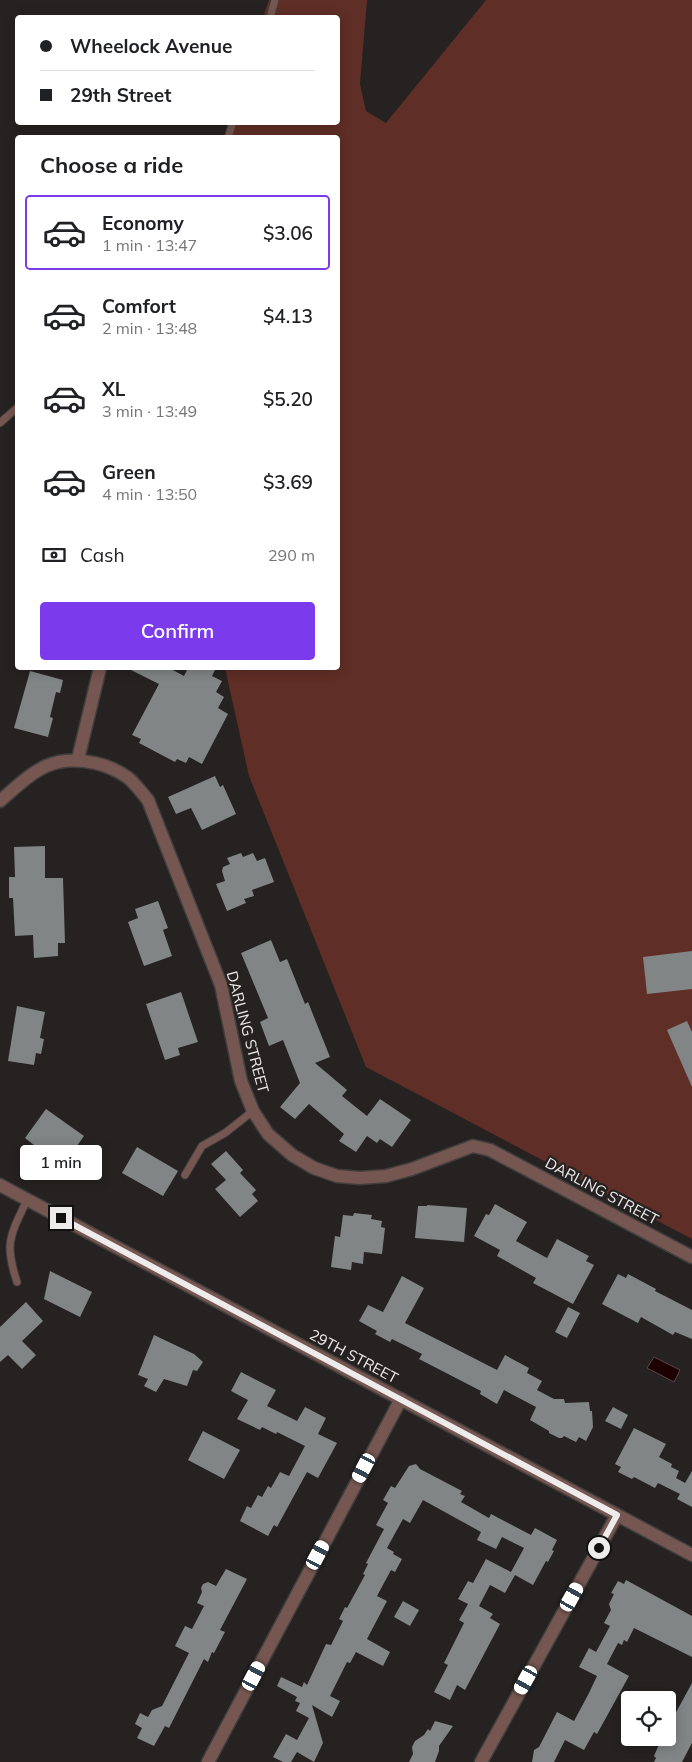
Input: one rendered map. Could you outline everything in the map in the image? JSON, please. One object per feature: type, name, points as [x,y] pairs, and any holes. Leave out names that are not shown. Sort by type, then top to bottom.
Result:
[{"type":"street","points":[[78,759],[100,670]]},
{"type":"street","name":"DARLING STREET","points":[[0,800],[38,770],[54,762],[78,759],[102,765],[126,777],[148,800],[221,985],[241,1081],[253,1111],[268,1134],[292,1155],[314,1168],[337,1176],[360,1178],[386,1176],[412,1169],[473,1146],[490,1150],[692,1257]]},
{"type":"street","name":"29TH STREET","points":[[0,1185],[692,1555]]},
{"type":"street","points":[[208,1762],[401,1399]]},
{"type":"street","points":[[481,1762],[617,1515]]},
{"type":"lane","points":[[271,15],[275,0]]},
{"type":"lane","points":[[0,423],[15,410]]},
{"type":"lane","points":[[185,1175],[202,1146],[225,1133],[253,1111]]},
{"type":"lane","points":[[16,1282],[10,1263],[9,1242],[27,1200]]},
{"type":"shaded area","points":[[269,0],[367,0],[360,84],[366,111],[386,123],[486,0],[692,0],[692,1239],[366,1067],[249,776],[225,670],[340,670],[340,135],[226,135],[229,125],[340,125],[340,15],[264,15]]},
{"type":"shaded area","points":[[654,1357],[680,1370],[674,1382],[647,1368]]},
{"type":"building","points":[[131,670],[173,670],[184,676],[187,670],[215,670],[212,676],[222,681],[216,692],[224,697],[218,708],[228,714],[202,764],[189,757],[186,763],[177,759],[175,762],[139,743],[141,739],[132,735],[159,684]]},
{"type":"building","points":[[30,671],[63,680],[60,693],[56,692],[50,717],[53,718],[48,737],[14,728]]},
{"type":"building","points":[[215,776],[220,787],[223,785],[236,814],[202,830],[191,808],[176,814],[168,797]]},
{"type":"building","points":[[45,846],[45,878],[63,878],[65,943],[58,943],[58,956],[34,958],[33,935],[15,936],[13,898],[9,898],[9,877],[15,877],[14,847]]},
{"type":"building","points":[[241,853],[243,857],[253,853],[257,861],[265,858],[274,882],[252,890],[254,896],[244,899],[246,903],[227,911],[216,884],[225,881],[222,871],[223,867],[230,864],[227,858]]},
{"type":"building","points":[[158,901],[168,928],[163,930],[172,956],[144,966],[128,922],[138,918],[135,909]]},
{"type":"building","points":[[271,940],[280,962],[287,959],[305,1004],[308,1002],[330,1057],[315,1063],[347,1090],[342,1096],[367,1116],[380,1099],[411,1120],[392,1147],[380,1139],[377,1143],[367,1136],[356,1152],[339,1141],[344,1134],[309,1104],[295,1119],[280,1107],[300,1083],[283,1040],[269,1046],[260,1022],[268,1018],[241,953]]},
{"type":"building","points":[[692,951],[692,989],[647,994],[643,957]]},
{"type":"building","points":[[181,992],[198,1042],[178,1048],[180,1055],[165,1060],[146,1004]]},
{"type":"building","points":[[17,1006],[45,1012],[40,1038],[44,1039],[41,1054],[36,1053],[34,1065],[8,1061]]},
{"type":"building","points":[[687,1021],[692,1032],[692,1087],[667,1030]]},
{"type":"building","points":[[46,1109],[84,1136],[62,1167],[25,1138]]},
{"type":"building","points":[[137,1147],[178,1171],[163,1196],[122,1173]]},
{"type":"building","points":[[226,1151],[243,1170],[240,1173],[256,1190],[252,1194],[258,1201],[240,1217],[215,1189],[226,1180],[211,1164]]},
{"type":"building","points":[[495,1204],[527,1222],[516,1241],[547,1258],[557,1239],[589,1256],[586,1261],[594,1265],[573,1304],[533,1283],[536,1278],[497,1256],[500,1250],[474,1236],[486,1214],[489,1215]]},
{"type":"building","points":[[418,1206],[467,1208],[464,1242],[415,1238]]},
{"type":"building","points":[[354,1213],[372,1215],[371,1219],[382,1221],[381,1227],[385,1228],[382,1254],[364,1252],[363,1264],[352,1262],[351,1270],[331,1267],[335,1236],[340,1237],[343,1215],[353,1216]]},
{"type":"building","points":[[50,1271],[92,1292],[80,1317],[44,1299]]},
{"type":"building","points":[[618,1274],[626,1278],[628,1274],[656,1289],[655,1291],[692,1310],[692,1339],[675,1332],[673,1335],[641,1317],[638,1323],[602,1304]]},
{"type":"building","points":[[402,1276],[424,1288],[405,1323],[497,1370],[505,1355],[529,1368],[527,1373],[542,1381],[537,1390],[554,1399],[564,1399],[565,1403],[589,1402],[590,1411],[592,1411],[593,1427],[586,1441],[579,1437],[576,1442],[564,1436],[559,1438],[549,1433],[549,1431],[530,1420],[536,1407],[504,1390],[497,1404],[480,1394],[481,1391],[419,1359],[422,1354],[392,1339],[390,1342],[375,1334],[377,1331],[359,1321],[368,1305],[383,1312]]},
{"type":"building","points":[[26,1302],[43,1321],[22,1341],[36,1355],[22,1369],[8,1355],[0,1362],[0,1327]]},
{"type":"building","points":[[568,1307],[580,1313],[567,1338],[555,1332]]},
{"type":"building","points":[[154,1335],[194,1354],[203,1362],[197,1371],[193,1370],[187,1386],[164,1379],[156,1392],[144,1386],[148,1379],[138,1375]]},
{"type":"building","points":[[241,1372],[276,1390],[267,1406],[297,1421],[305,1407],[326,1418],[318,1434],[337,1443],[318,1478],[307,1472],[277,1527],[274,1525],[268,1536],[240,1521],[247,1506],[251,1508],[258,1495],[262,1497],[268,1486],[271,1488],[280,1472],[289,1476],[305,1446],[277,1432],[276,1434],[262,1427],[260,1430],[237,1419],[248,1400],[231,1391]]},
{"type":"building","points":[[613,1407],[628,1415],[621,1429],[605,1421]]},
{"type":"building","points":[[634,1428],[666,1444],[659,1457],[672,1464],[671,1467],[679,1471],[676,1478],[685,1483],[692,1471],[692,1507],[677,1499],[680,1494],[658,1483],[655,1488],[634,1477],[632,1479],[618,1472],[621,1467],[615,1464]]},
{"type":"building","points":[[203,1431],[240,1450],[224,1479],[188,1460]]},
{"type":"building","points":[[416,1464],[420,1469],[462,1491],[460,1494],[465,1496],[461,1502],[489,1518],[491,1514],[531,1535],[535,1528],[557,1540],[552,1550],[554,1551],[548,1562],[546,1561],[533,1585],[515,1575],[505,1593],[490,1585],[479,1606],[493,1614],[490,1618],[500,1624],[465,1690],[457,1685],[450,1700],[434,1692],[448,1665],[444,1663],[464,1623],[459,1620],[468,1604],[458,1599],[468,1581],[473,1583],[486,1559],[511,1572],[524,1548],[502,1537],[496,1549],[477,1540],[481,1532],[423,1500],[410,1523],[403,1519],[387,1548],[402,1559],[395,1572],[391,1570],[377,1596],[387,1601],[367,1639],[390,1652],[383,1666],[356,1652],[350,1663],[347,1662],[330,1696],[340,1701],[332,1717],[312,1705],[323,1743],[314,1762],[297,1752],[291,1762],[283,1762],[273,1757],[286,1734],[297,1740],[309,1718],[296,1711],[300,1703],[295,1701],[297,1697],[277,1686],[281,1677],[302,1687],[304,1682],[307,1685],[326,1644],[331,1645],[343,1621],[339,1619],[365,1575],[363,1574],[368,1564],[366,1563],[384,1529],[376,1525],[388,1503],[383,1500],[391,1486],[395,1488],[409,1466]]},
{"type":"building","points":[[226,1569],[247,1579],[220,1630],[225,1632],[214,1653],[212,1652],[208,1662],[204,1659],[169,1728],[165,1726],[154,1746],[137,1738],[142,1728],[135,1724],[140,1713],[148,1717],[152,1710],[162,1706],[189,1653],[175,1646],[185,1626],[192,1629],[204,1606],[197,1603],[202,1592],[201,1588],[203,1584],[208,1582],[216,1586]]},
{"type":"building","points":[[626,1580],[692,1616],[692,1657],[634,1628],[627,1642],[624,1640],[622,1645],[618,1643],[607,1664],[629,1676],[597,1734],[594,1732],[584,1750],[565,1740],[554,1762],[532,1762],[534,1750],[539,1747],[557,1712],[574,1721],[589,1693],[597,1676],[579,1667],[589,1648],[596,1652],[610,1626],[604,1623],[611,1610],[609,1604],[614,1594],[611,1593],[618,1581],[624,1584]]},
{"type":"building","points":[[403,1601],[419,1610],[410,1626],[394,1617]]},
{"type":"building","points":[[692,1683],[692,1743],[682,1762],[654,1762],[656,1758],[654,1756],[658,1746],[676,1746],[676,1712]]},
{"type":"building","points":[[435,1721],[453,1726],[439,1746],[435,1762],[409,1762],[413,1754],[412,1747],[415,1741],[424,1735],[428,1729],[430,1731]]},
{"type":"route","points":[[61,1218],[617,1515],[599,1548]]}]
